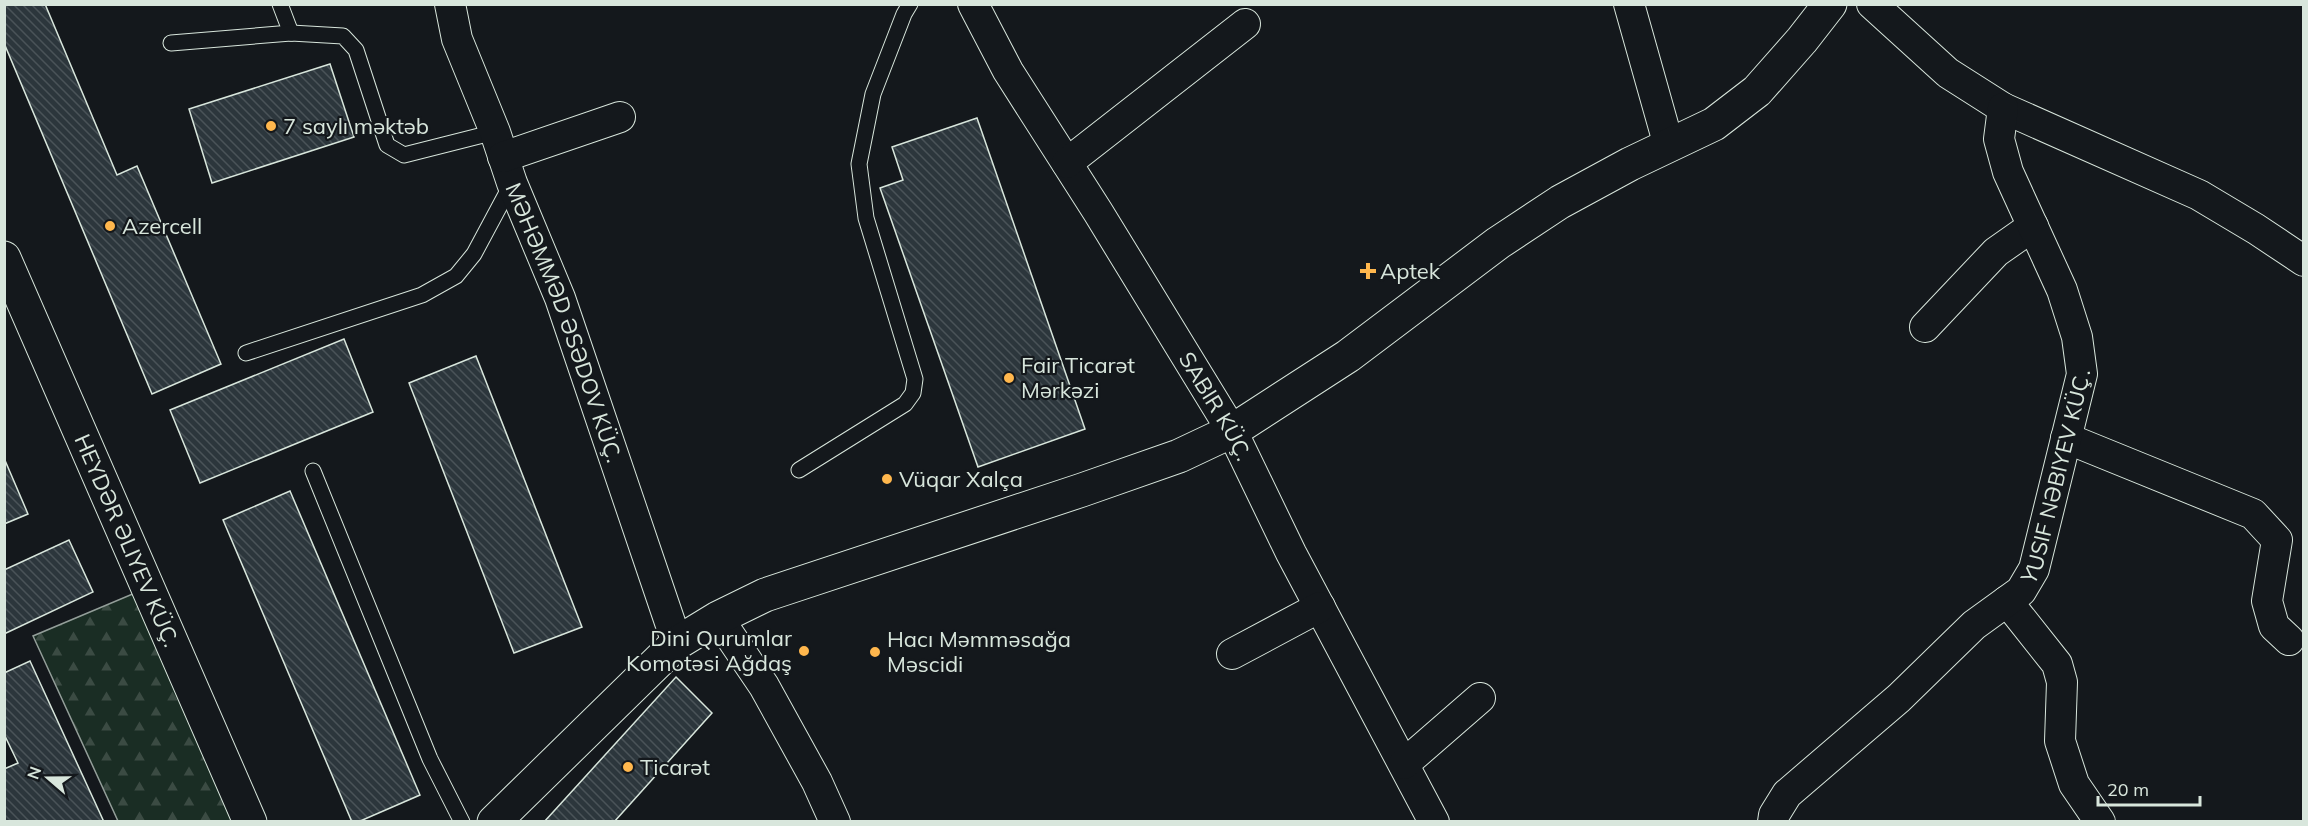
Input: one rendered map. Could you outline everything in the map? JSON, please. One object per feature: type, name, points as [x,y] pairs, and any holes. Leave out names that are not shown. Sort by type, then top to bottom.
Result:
[{"type":"street","name":"MƏHƏMMƏD ƏSƏDOV KÜÇ.","points":[[450,4],[458,39],[560,298],[677,643]]},
{"type":"street","name":"SABIR KÜÇ.","points":[[973,4],[1008,71],[1232,431],[1320,607],[1434,822]]},
{"type":"street","points":[[1629,4],[1669,146]]},
{"type":"street","points":[[494,822],[677,643],[718,618],[765,595],[1179,456],[1232,431],[1348,356],[1498,243],[1542,214],[1620,169],[1714,124],[1757,91],[1830,4]]},
{"type":"street","points":[[1872,4],[1948,73],[2003,108],[2199,195],[2300,250]]},
{"type":"street","points":[[1067,164],[1245,24]]},
{"type":"street","name":"YUSIF NƏBIYEV KÜÇ.","points":[[1773,822],[1774,815],[1787,794],[1899,698],[1974,625],[2021,591],[2034,569],[2082,374],[2077,337],[2062,290],[2008,172],[1999,139],[2003,108]]},
{"type":"street","points":[[503,157],[620,117]]},
{"type":"street","points":[[1925,327],[1996,252],[2033,226]]},
{"type":"street","name":"HEYDƏR ƏLIYEV KÜÇ.","points":[[4,258],[250,822]]},
{"type":"street","points":[[2066,438],[2253,514],[2277,540],[2266,601],[2274,626],[2289,640]]},
{"type":"street","points":[[2007,601],[2057,664],[2062,682],[2060,741],[2074,784],[2100,822]]},
{"type":"street","points":[[1232,654],[1320,607]]},
{"type":"street","points":[[718,618],[764,686],[813,773],[835,822]]},
{"type":"street","points":[[1404,764],[1480,698]]},
{"type":"lane","points":[[280,4],[291,33]]},
{"type":"lane","points":[[799,470],[905,404],[913,393],[915,379],[866,219],[859,164],[873,94],[910,4]]},
{"type":"lane","points":[[171,43],[291,33],[343,36],[356,50],[387,145],[404,155],[503,157],[474,254],[456,276],[422,295],[246,353]]},
{"type":"lane","points":[[313,471],[430,759],[462,822]]},
{"type":"green space","points":[[135,593],[234,821],[118,821],[33,636]]},
{"type":"building","points":[[4,4],[45,4],[117,175],[137,166],[221,364],[152,394],[4,43]]},
{"type":"building","points":[[330,64],[354,137],[212,183],[189,109]]},
{"type":"building","points":[[977,118],[1085,429],[978,467],[880,188],[903,180],[892,147]]},
{"type":"building","points":[[344,339],[373,412],[200,483],[170,410]]},
{"type":"building","points":[[476,356],[582,627],[514,653],[409,383]]},
{"type":"building","points":[[4,458],[28,514],[4,524]]},
{"type":"building","points":[[290,491],[420,795],[358,822],[352,822],[223,520]]},
{"type":"building","points":[[69,540],[93,592],[4,634],[4,570]]},
{"type":"building","points":[[30,661],[104,822],[4,822],[4,769],[18,763],[4,734],[4,673]]},
{"type":"building","name":"Ticarət","points":[[676,677],[712,713],[614,822],[544,822]]},
{"type":"place","name":"7 saylı məktəb","points":[[271,126]]},
{"type":"place","name":"Azercell","points":[[110,226]]},
{"type":"place","name":"Aptek","points":[[1368,271]]},
{"type":"place","name":"Fair Ticarət Mərkəzi","points":[[1009,378]]},
{"type":"place","name":"Vüqar Xalça","points":[[887,479]]},
{"type":"place","name":"Dini Qurumlar Komotəsi Ağdaş","points":[[804,651]]},
{"type":"place","name":"Hacı Məmməsağa Məscidi","points":[[875,652]]},
{"type":"place","name":"Ticarət","points":[[628,767]]}]
